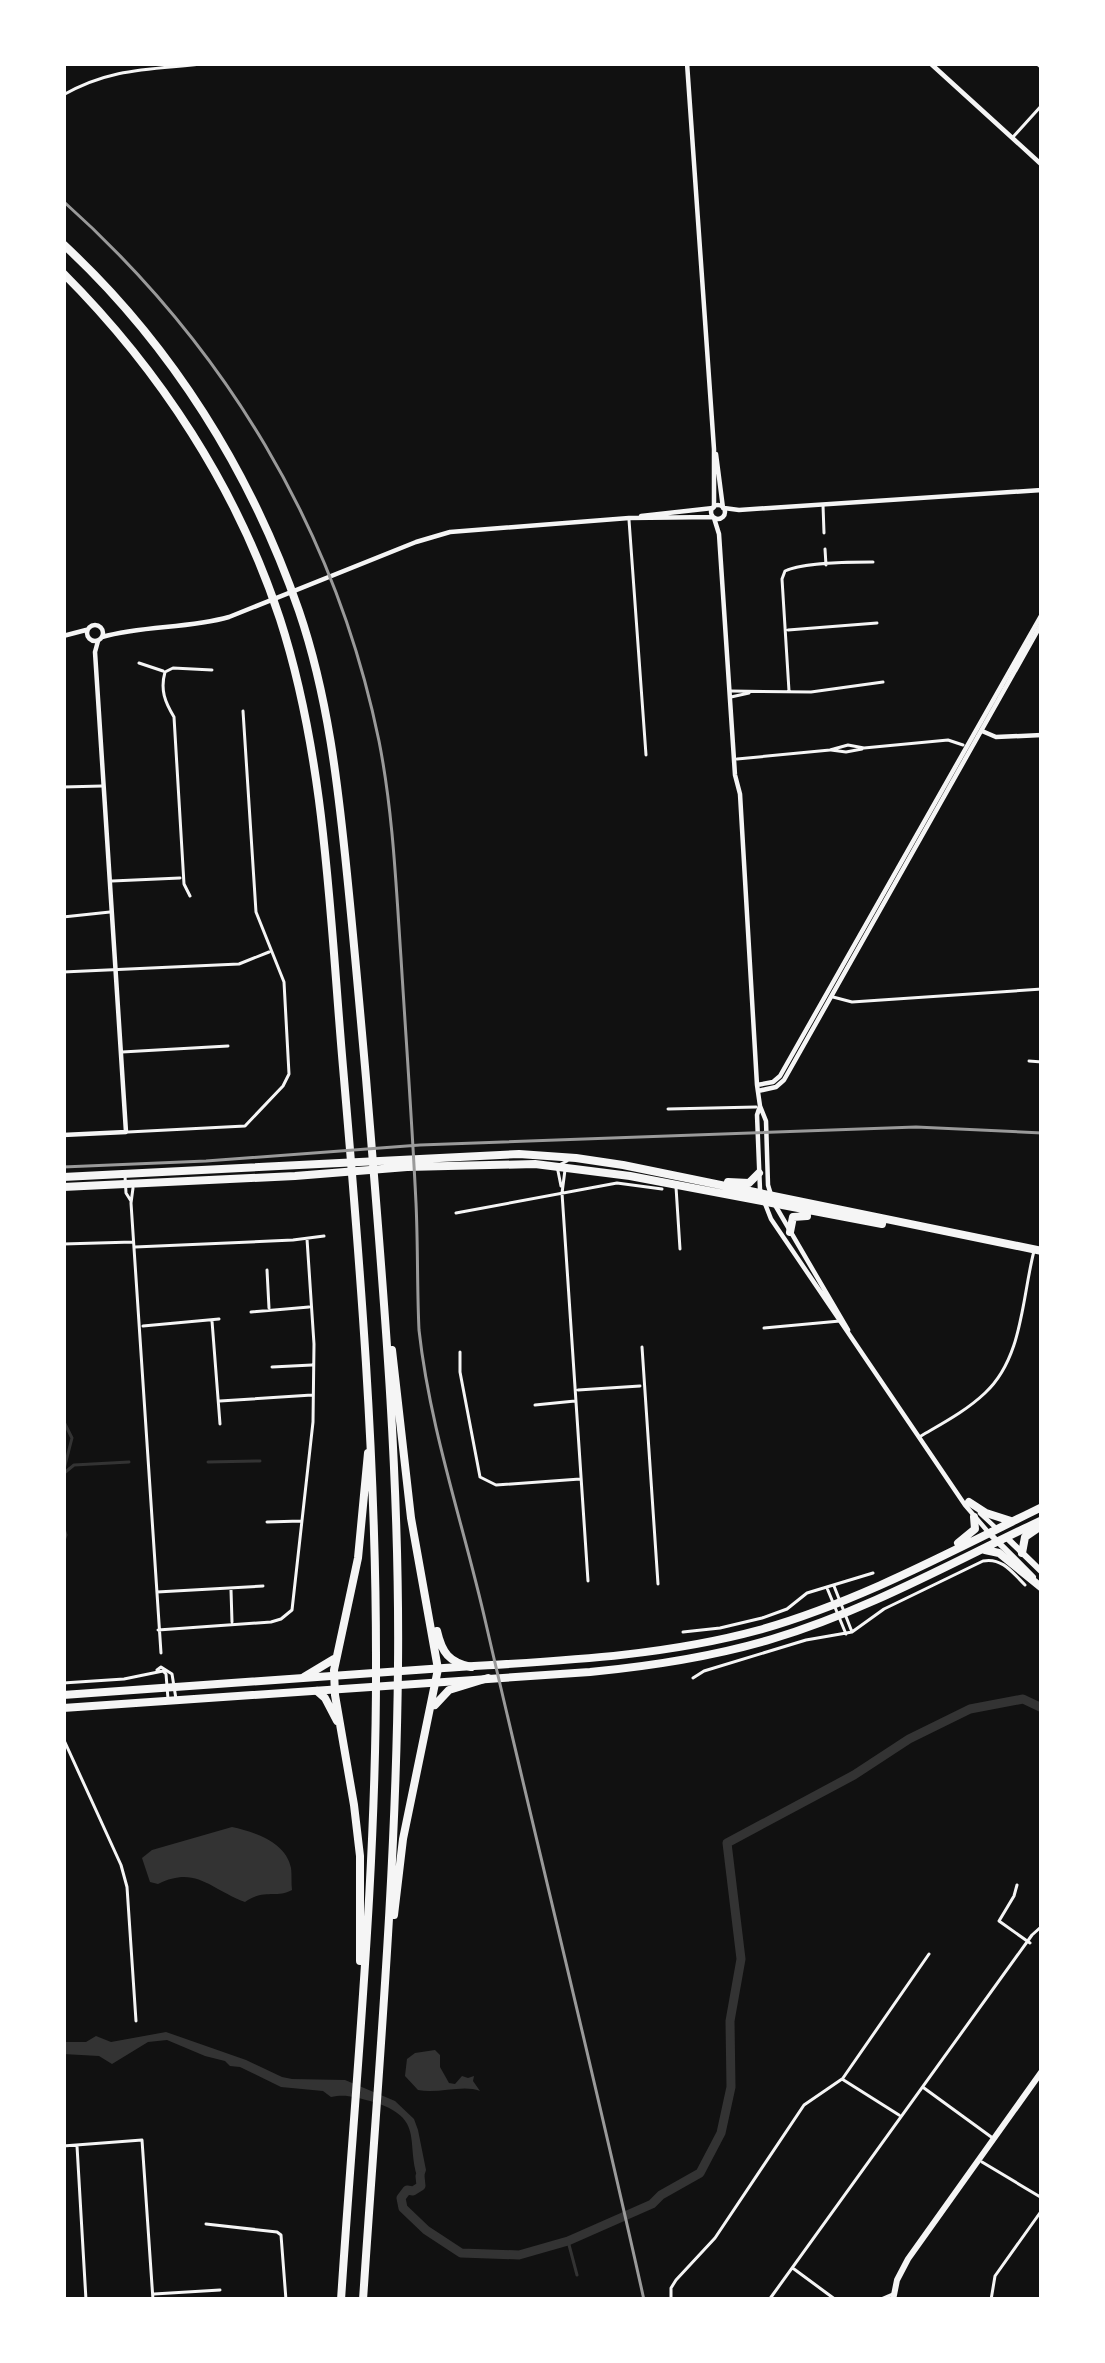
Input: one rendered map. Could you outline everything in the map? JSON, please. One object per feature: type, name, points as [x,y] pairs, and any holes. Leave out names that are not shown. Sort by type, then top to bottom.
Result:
[{"type":"highway","points":[[63,244],[137,322],[195,398],[254,502],[298,610],[325,700],[340,799],[386,1313],[397,1517],[398,1664],[385,1998]]},
{"type":"highway","points":[[63,273],[151,373],[237,512],[260,564],[295,670],[318,796],[363,1303],[376,1657],[372,1833],[340,2300]]},
{"type":"highway","points":[[63,1187],[540,1155],[710,1183],[850,1219],[1038,1253]]},
{"type":"highway","points":[[424,1162],[561,1165],[768,1199],[1038,1253]]},
{"type":"highway","points":[[710,1183],[747,1184],[759,1174]]},
{"type":"highway","points":[[63,1178],[129,1180]]},
{"type":"highway","points":[[790,1232],[791,1221],[798,1215],[850,1219]]},
{"type":"highway","points":[[363,2300],[385,1998],[403,1839],[438,1669],[411,1518],[386,1313]]},
{"type":"highway","points":[[361,1999],[360,1856],[334,1675],[358,1558],[370,1424]]},
{"type":"highway","points":[[966,1500],[986,1513],[1013,1521]]},
{"type":"highway","points":[[63,1695],[508,1665],[690,1646],[773,1626],[837,1603],[1042,1507]]},
{"type":"highway","points":[[928,1564],[970,1535],[975,1529],[974,1516]]},
{"type":"highway","points":[[63,1708],[660,1665],[774,1638],[841,1614],[1042,1522]]},
{"type":"highway","points":[[1022,1552],[1024,1537],[1042,1522]]},
{"type":"highway","points":[[980,1550],[999,1553],[1042,1588]]},
{"type":"highway","points":[[426,1596],[442,1651],[455,1663],[471,1667]]},
{"type":"highway","points":[[304,1676],[335,1657]]},
{"type":"highway","points":[[424,1741],[444,1694],[490,1678]]},
{"type":"highway","points":[[317,1691],[326,1698],[341,1727]]},
{"type":"main road","points":[[687,63],[740,794],[759,1096],[759,1174],[768,1199],[848,1330],[920,1437],[966,1500],[1042,1588]]},
{"type":"main road","points":[[930,63],[1042,165]]},
{"type":"main road","points":[[713,508],[714,448]]},
{"type":"main road","points":[[66,636],[197,625],[433,536],[462,530],[1042,490]]},
{"type":"main road","points":[[629,518],[713,508],[720,514]]},
{"type":"main road","points":[[979,729],[1042,614]]},
{"type":"main road","points":[[759,1096],[778,1078],[1042,623]]},
{"type":"main road","points":[[63,1135],[126,1132],[94,625],[66,636]]},
{"type":"main road","points":[[87,630],[96,637]]},
{"type":"main road","points":[[979,729],[996,737],[1042,735]]},
{"type":"main road","points":[[759,1096],[766,1121],[771,1219],[848,1330]]},
{"type":"main road","points":[[759,1142],[768,1148]]},
{"type":"main road","points":[[759,1157],[768,1148]]},
{"type":"main road","points":[[966,1500],[974,1516],[993,1531]]},
{"type":"main road","points":[[1001,1539],[1042,1572]]},
{"type":"main road","points":[[893,2297],[908,2259],[1042,2071]]},
{"type":"street","points":[[63,95],[130,70],[210,63]]},
{"type":"street","points":[[1036,63],[1042,68]]},
{"type":"street","points":[[1012,138],[1042,105]]},
{"type":"street","points":[[823,505],[824,533]]},
{"type":"street","points":[[629,518],[646,754]]},
{"type":"street","points":[[825,549],[826,566]]},
{"type":"street","points":[[789,691],[784,571],[873,562]]},
{"type":"street","points":[[787,630],[877,623]]},
{"type":"street","points":[[140,662],[165,672]]},
{"type":"street","points":[[165,672],[173,668],[212,670]]},
{"type":"street","points":[[165,672],[163,695],[174,717],[184,878],[190,896]]},
{"type":"street","points":[[731,694],[848,689],[884,682]]},
{"type":"street","points":[[126,1132],[236,1128],[251,1122],[285,1084],[290,1071],[284,986],[256,912],[243,711]]},
{"type":"street","points":[[735,756],[946,742],[967,750]]},
{"type":"street","points":[[63,787],[104,786]]},
{"type":"street","points":[[110,881],[184,878]]},
{"type":"street","points":[[63,917],[112,911]]},
{"type":"street","points":[[63,972],[239,964],[271,951]]},
{"type":"street","points":[[828,994],[852,1002],[1042,989]]},
{"type":"street","points":[[120,1052],[228,1046]]},
{"type":"street","points":[[1029,1061],[1042,1062]]},
{"type":"street","points":[[668,1109],[740,1106],[759,1096]]},
{"type":"street","points":[[540,1155],[561,1165]]},
{"type":"street","points":[[561,1165],[576,1158]]},
{"type":"street","points":[[561,1165],[588,1581]]},
{"type":"street","points":[[129,1180],[160,1653]]},
{"type":"street","points":[[456,1213],[624,1182],[662,1189]]},
{"type":"street","points":[[676,1185],[680,1249]]},
{"type":"street","points":[[63,1244],[307,1240],[324,1235]]},
{"type":"street","points":[[158,1630],[271,1622],[292,1610],[314,1395],[307,1240]]},
{"type":"street","points":[[920,1437],[983,1395],[1007,1363],[1038,1253]]},
{"type":"street","points":[[267,1270],[269,1310]]},
{"type":"street","points":[[251,1312],[311,1307]]},
{"type":"street","points":[[140,1326],[215,1320],[220,1424]]},
{"type":"street","points":[[764,1328],[840,1321]]},
{"type":"street","points":[[642,1347],[658,1584]]},
{"type":"street","points":[[460,1352],[480,1477],[496,1484],[582,1478]]},
{"type":"street","points":[[272,1367],[314,1365]]},
{"type":"street","points":[[576,1390],[644,1386]]},
{"type":"street","points":[[218,1401],[314,1395]]},
{"type":"street","points":[[535,1405],[577,1401]]},
{"type":"street","points":[[267,1522],[302,1521]]},
{"type":"street","points":[[693,1678],[806,1640],[849,1633],[884,1610],[983,1561],[1002,1563],[1025,1585]]},
{"type":"street","points":[[683,1632],[762,1618],[787,1609],[807,1593],[873,1574]]},
{"type":"street","points":[[833,1585],[849,1633]]},
{"type":"street","points":[[156,1592],[263,1586]]},
{"type":"street","points":[[826,1587],[837,1603]]},
{"type":"street","points":[[231,1588],[232,1624]]},
{"type":"street","points":[[63,1683],[124,1679],[155,1671],[166,1674],[172,1700]]},
{"type":"street","points":[[63,1738],[128,1887],[136,2021]]},
{"type":"street","points":[[1017,1885],[999,1921],[1028,1942]]},
{"type":"street","points":[[769,2300],[1042,1926]]},
{"type":"street","points":[[671,2300],[670,2288],[715,2238],[804,2105],[842,2079],[929,1954]]},
{"type":"street","points":[[842,2079],[901,2116]]},
{"type":"street","points":[[923,2087],[994,2140]]},
{"type":"street","points":[[63,2146],[137,2139],[144,2145],[153,2297],[220,2290]]},
{"type":"street","points":[[77,2144],[86,2300]]},
{"type":"street","points":[[979,2160],[1042,2198]]},
{"type":"street","points":[[991,2300],[995,2276],[1042,2210]]},
{"type":"street","points":[[206,2224],[277,2232],[286,2300]]},
{"type":"street","points":[[792,2268],[836,2300]]},
{"type":"street","points":[[879,2300],[893,2297]]},
{"type":"shaded area","points":[[232,1827],[259,1835],[283,1851],[291,1868],[292,1890],[245,1902],[193,1878],[150,1882],[142,1858],[152,1850]]},
{"type":"shaded area","points":[[166,2032],[282,2077],[345,2080],[395,2101],[414,2119],[418,2130],[426,2170],[421,2186],[411,2134],[401,2116],[389,2108],[355,2097],[281,2087],[167,2040],[148,2042],[112,2064],[99,2056],[63,2054],[63,2042],[86,2042],[96,2036],[111,2042]]},
{"type":"shaded area","points":[[435,2050],[449,2083],[474,2076],[480,2091],[418,2090],[405,2076],[407,2059]]},
{"type":"waterway","points":[[63,1420],[72,1438],[63,1473]]},
{"type":"waterway","points":[[208,1462],[260,1461]]},
{"type":"waterway","points":[[63,1474],[74,1465],[129,1462]]},
{"type":"waterway","points":[[63,1478],[63,1497]]},
{"type":"waterway","points":[[63,1526],[63,1543]]},
{"type":"waterway","points":[[420,2176],[421,2186],[407,2190],[401,2198],[403,2208],[426,2230],[461,2253],[519,2255],[568,2241],[652,2204],[700,2173],[721,2133],[731,2087],[730,2021],[741,1959],[727,1843],[970,1709],[1023,1699],[1042,1708]]},
{"type":"waterway","points":[[568,2241],[577,2275]]},
{"type":"railway","points":[[63,201],[174,316],[265,445],[334,587],[359,662],[379,741],[393,849],[424,1367],[644,2300]]},
{"type":"railway","points":[[63,1167],[420,1145],[916,1127],[1042,1133]]}]
